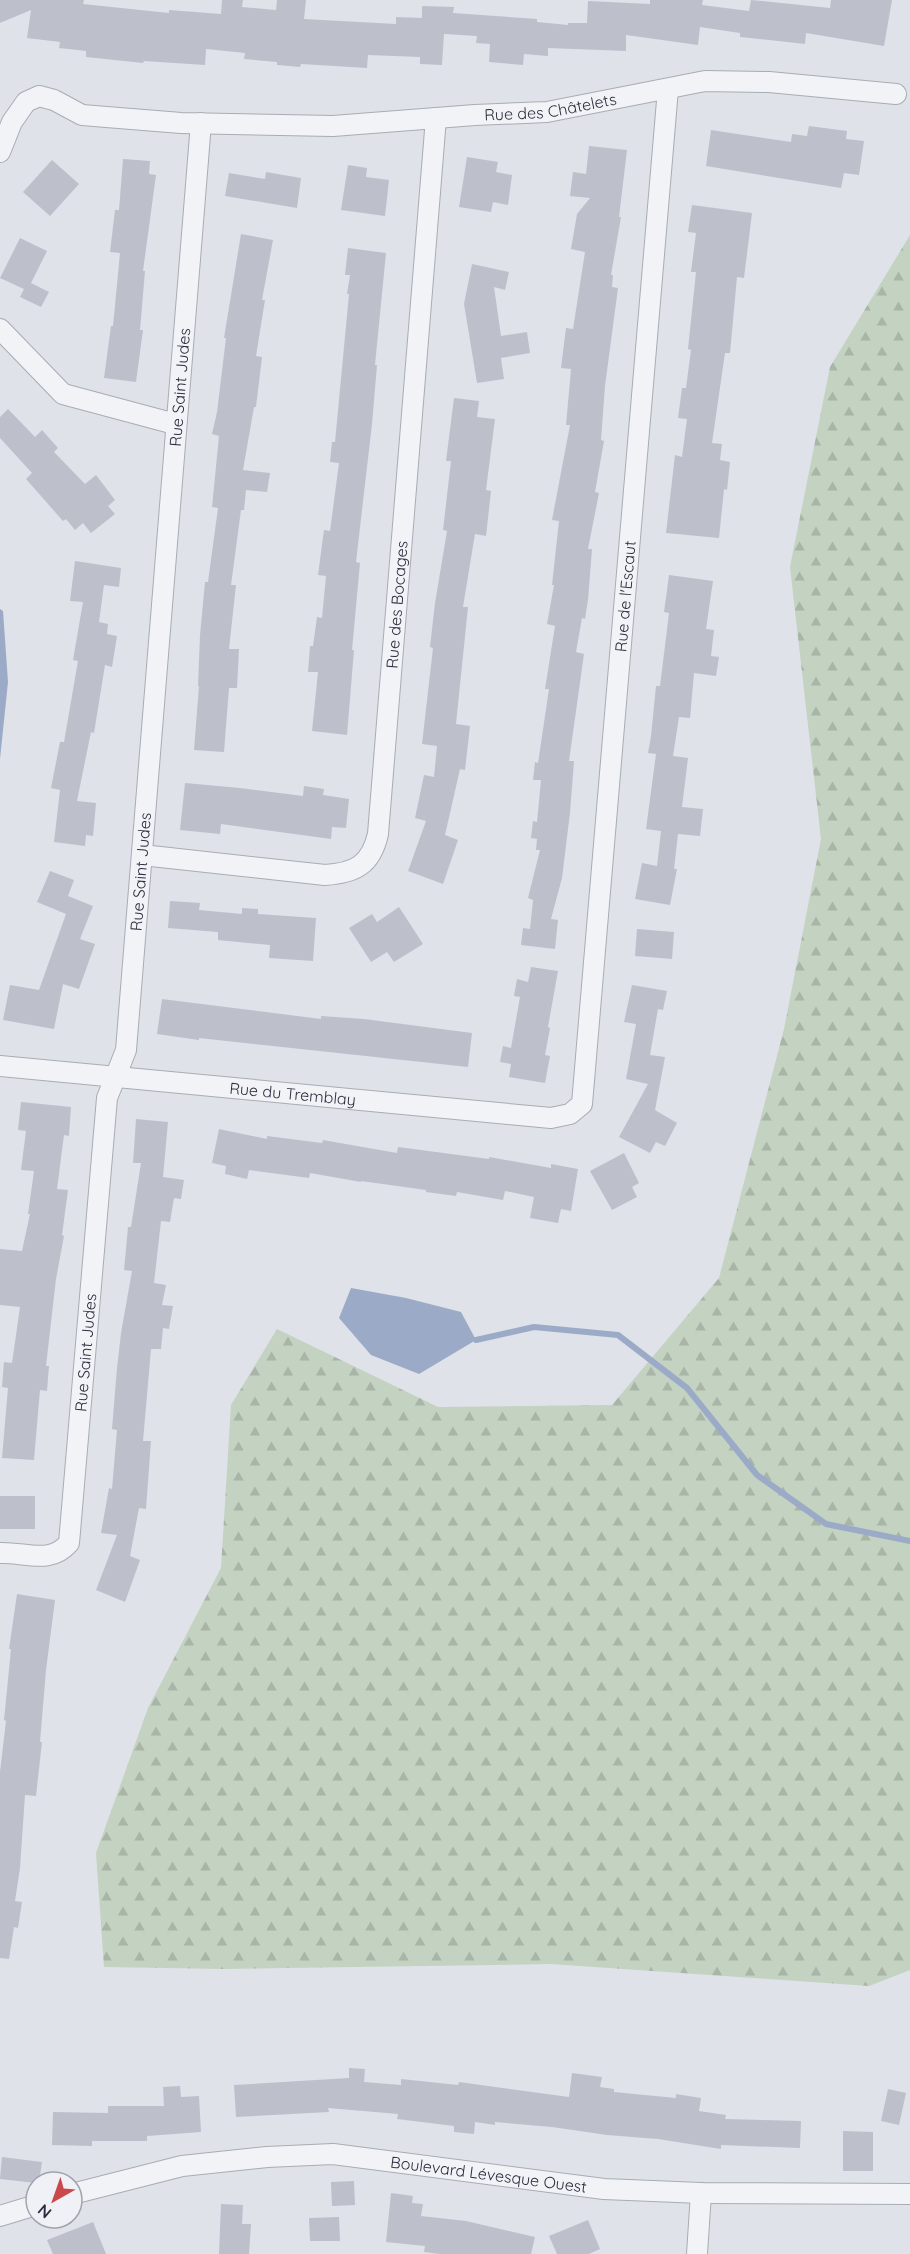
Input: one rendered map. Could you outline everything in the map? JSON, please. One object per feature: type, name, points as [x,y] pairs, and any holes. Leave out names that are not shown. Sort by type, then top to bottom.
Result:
[{"type":"street","name":"Rue des Châtelets","points":[[0,152],[12,122],[26,102],[39,96],[54,100],[82,115],[201,123],[333,126],[547,112],[705,81],[769,81],[896,94]]},
{"type":"street","name":"Rue de l'Escaut","points":[[582,1104],[668,90]]},
{"type":"street","name":"Rue des Bocages","points":[[142,855],[325,875],[353,870],[371,855],[375,846],[379,822],[436,118]]},
{"type":"street","name":"Rue Saint Judes","points":[[0,1553],[49,1557],[62,1551],[69,1543],[107,1098],[126,1050],[201,123]]},
{"type":"street","points":[[0,329],[63,394],[175,424]]},
{"type":"street","name":"Rue du Tremblay","points":[[0,1066],[551,1118],[570,1114],[582,1104]]},
{"type":"street","name":"Boulevard Lévesque Ouest","points":[[84,2191],[182,2166],[267,2157],[333,2154],[604,2189],[701,2193],[910,2193]]},
{"type":"street","points":[[697,2254],[701,2193]]},
{"type":"street","points":[[0,2216],[24,2209]]},
{"type":"green space","points":[[910,235],[910,1970],[869,1986],[551,1964],[225,1969],[104,1967],[96,1853],[148,1708],[221,1568],[231,1405],[277,1329],[438,1407],[612,1405],[719,1278],[784,1029],[821,839],[790,567],[830,367]]},
{"type":"water","points":[[0,609],[3,611],[8,682],[0,759]]},
{"type":"water","points":[[351,1288],[406,1298],[461,1312],[476,1340],[419,1374],[371,1355],[339,1318]]},
{"type":"building","points":[[0,0],[84,0],[83,4],[169,13],[169,10],[221,14],[222,0],[243,0],[242,7],[276,10],[277,0],[306,0],[304,19],[396,24],[396,17],[422,18],[422,6],[454,7],[453,13],[537,19],[537,22],[568,25],[568,23],[587,23],[588,1],[650,4],[650,0],[703,0],[702,5],[749,11],[751,0],[830,8],[831,0],[892,0],[884,46],[806,33],[805,44],[740,37],[740,33],[700,27],[698,45],[626,35],[626,51],[548,48],[548,56],[524,54],[523,65],[489,62],[490,44],[476,43],[477,36],[444,34],[442,65],[420,64],[420,57],[368,55],[367,68],[277,65],[277,62],[244,59],[245,53],[206,49],[205,65],[144,61],[143,63],[86,57],[86,51],[59,48],[60,42],[27,38],[31,10],[0,23]]},
{"type":"building","points":[[809,126],[847,131],[846,139],[864,141],[859,175],[844,173],[841,188],[706,166],[711,130],[791,142],[792,134],[807,136]]},
{"type":"building","points":[[589,146],[627,150],[619,217],[621,217],[611,275],[613,275],[612,287],[618,288],[605,386],[601,440],[604,441],[595,492],[599,493],[588,549],[592,549],[588,600],[576,652],[584,654],[569,761],[574,761],[570,813],[562,878],[551,919],[558,920],[555,949],[521,945],[523,928],[530,929],[533,900],[528,898],[540,850],[536,850],[537,839],[531,838],[533,821],[537,822],[541,780],[533,780],[535,762],[538,763],[549,689],[545,689],[555,626],[547,624],[554,585],[552,585],[559,521],[552,520],[570,425],[566,425],[571,369],[561,368],[566,328],[573,329],[585,252],[571,249],[577,214],[590,198],[570,196],[573,172],[586,174]]},
{"type":"building","points":[[467,157],[498,162],[496,172],[512,175],[508,205],[493,202],[491,212],[459,207]]},
{"type":"building","points":[[123,159],[150,161],[149,174],[156,175],[143,271],[145,271],[140,330],[143,330],[136,382],[104,378],[111,326],[113,326],[120,253],[110,252],[115,210],[119,210]]},
{"type":"building","points":[[52,160],[79,184],[50,216],[23,192]]},
{"type":"building","points":[[348,165],[367,168],[366,177],[389,180],[385,216],[341,210]]},
{"type":"building","points":[[266,172],[301,178],[297,208],[225,196],[229,173],[265,179]]},
{"type":"building","points":[[692,205],[752,213],[744,278],[737,277],[730,353],[725,353],[712,443],[722,444],[720,460],[730,462],[727,490],[724,489],[719,538],[666,533],[675,455],[682,457],[687,419],[678,418],[682,388],[686,388],[691,350],[688,349],[696,272],[691,272],[696,233],[688,232]]},
{"type":"building","points":[[241,234],[273,240],[262,300],[265,300],[256,356],[262,357],[256,407],[254,407],[243,470],[270,473],[267,492],[246,490],[244,510],[241,510],[231,585],[236,585],[229,649],[239,649],[237,688],[229,688],[224,752],[194,750],[205,582],[208,582],[218,508],[212,507],[219,436],[212,434],[217,412],[226,338],[224,338]]},
{"type":"building","points":[[20,238],[47,251],[31,283],[49,292],[41,307],[20,297],[24,289],[0,278]]},
{"type":"building","points":[[348,248],[386,253],[375,365],[377,365],[372,424],[356,562],[360,563],[347,735],[312,731],[318,672],[308,672],[310,646],[313,646],[317,617],[322,618],[326,576],[318,575],[324,530],[330,531],[339,463],[330,462],[332,442],[335,442],[349,294],[347,294],[350,275],[345,275]]},
{"type":"building","points":[[472,264],[509,272],[505,290],[494,287],[501,336],[527,332],[530,353],[501,358],[504,379],[477,383],[464,304]]},
{"type":"building","points":[[454,398],[479,401],[477,417],[495,419],[486,490],[491,491],[486,536],[475,534],[463,607],[468,607],[456,724],[470,726],[465,770],[460,769],[445,835],[458,840],[443,884],[408,871],[426,821],[415,818],[424,775],[434,777],[437,746],[422,744],[433,648],[430,647],[435,603],[447,531],[443,530],[451,461],[446,461]]},
{"type":"building","points":[[8,409],[35,437],[42,430],[58,448],[54,452],[85,484],[96,475],[115,500],[108,506],[115,514],[91,533],[83,523],[75,530],[66,519],[63,521],[26,479],[32,473],[0,438],[0,417]]},
{"type":"building","points":[[75,561],[121,568],[119,587],[104,585],[99,622],[108,624],[107,634],[117,636],[112,667],[105,665],[94,733],[91,732],[77,801],[96,803],[93,836],[86,835],[85,846],[54,842],[60,790],[51,788],[60,742],[64,742],[78,661],[73,660],[83,602],[70,601]]},
{"type":"building","points":[[669,575],[713,581],[706,629],[714,630],[711,656],[719,657],[716,676],[694,673],[690,718],[679,717],[673,756],[688,758],[682,807],[703,809],[700,836],[678,834],[674,869],[677,869],[670,905],[635,899],[642,863],[657,866],[661,831],[646,829],[656,754],[648,753],[656,686],[660,686],[669,613],[664,612]]},
{"type":"building","points":[[185,783],[303,796],[304,786],[324,789],[323,795],[349,799],[346,828],[332,827],[331,839],[221,824],[220,834],[180,830]]},
{"type":"building","points":[[50,871],[74,880],[68,896],[93,906],[80,939],[95,944],[79,989],[63,984],[54,1029],[3,1020],[10,985],[39,990],[66,914],[37,902]]},
{"type":"building","points":[[170,901],[200,903],[199,910],[242,914],[242,908],[258,909],[258,914],[316,918],[313,961],[269,958],[270,945],[218,940],[218,932],[168,928]]},
{"type":"building","points":[[399,907],[423,944],[394,962],[387,952],[371,962],[349,928],[372,914],[377,922]]},
{"type":"building","points":[[637,929],[674,932],[672,959],[635,956]]},
{"type":"building","points":[[531,967],[558,971],[548,1027],[550,1028],[545,1055],[550,1056],[545,1083],[509,1077],[511,1064],[500,1062],[503,1046],[511,1048],[520,997],[514,996],[517,979],[528,982]]},
{"type":"building","points":[[632,985],[667,991],[663,1010],[658,1009],[650,1055],[665,1057],[655,1110],[677,1123],[665,1146],[656,1142],[650,1153],[619,1137],[648,1084],[626,1079],[636,1024],[624,1022]]},
{"type":"building","points":[[162,999],[321,1019],[321,1016],[364,1019],[472,1033],[468,1067],[157,1034]]},
{"type":"building","points":[[21,1102],[71,1107],[69,1136],[64,1135],[57,1189],[68,1190],[62,1235],[64,1236],[56,1279],[46,1366],[49,1366],[47,1391],[40,1390],[34,1460],[2,1458],[8,1388],[2,1387],[4,1362],[12,1363],[20,1307],[0,1305],[0,1249],[22,1251],[30,1214],[28,1214],[34,1171],[21,1170],[26,1131],[18,1130]]},
{"type":"building","points":[[136,1119],[168,1122],[163,1177],[184,1180],[181,1199],[174,1198],[170,1222],[161,1221],[154,1283],[166,1285],[162,1305],[173,1306],[169,1329],[163,1328],[161,1349],[151,1349],[143,1441],[151,1441],[146,1509],[139,1508],[130,1556],[140,1560],[125,1602],[96,1590],[117,1535],[101,1533],[109,1488],[112,1489],[117,1430],[112,1429],[117,1368],[132,1271],[124,1270],[128,1227],[131,1227],[141,1163],[133,1163]]},
{"type":"building","points":[[219,1129],[267,1139],[267,1136],[322,1143],[323,1140],[397,1153],[398,1147],[489,1159],[489,1157],[551,1168],[551,1164],[578,1169],[571,1211],[561,1209],[558,1223],[530,1218],[534,1197],[505,1191],[503,1200],[457,1192],[456,1196],[426,1192],[426,1190],[310,1173],[309,1178],[249,1170],[247,1179],[225,1174],[226,1166],[212,1163]]},
{"type":"building","points":[[624,1153],[639,1183],[632,1187],[637,1197],[612,1210],[590,1171]]},
{"type":"building","points":[[0,1496],[35,1496],[35,1529],[0,1529]]},
{"type":"building","points":[[17,1594],[55,1600],[46,1670],[36,1796],[25,1795],[20,1868],[15,1901],[22,1902],[18,1928],[14,1927],[9,1959],[0,1958],[0,1772],[6,1721],[4,1720],[11,1649],[9,1649]]},
{"type":"building","points":[[349,2068],[365,2069],[364,2082],[401,2085],[401,2079],[458,2085],[459,2082],[569,2097],[572,2073],[602,2077],[600,2087],[614,2089],[614,2092],[676,2098],[676,2094],[701,2098],[699,2111],[726,2115],[725,2119],[801,2121],[800,2148],[721,2145],[721,2149],[658,2139],[495,2122],[495,2125],[475,2122],[474,2134],[454,2132],[454,2126],[397,2119],[398,2114],[328,2108],[329,2112],[236,2117],[234,2085],[349,2078]]},
{"type":"building","points":[[180,2086],[181,2097],[199,2096],[201,2132],[147,2136],[147,2141],[92,2141],[92,2146],[52,2145],[53,2112],[108,2113],[108,2106],[164,2106],[163,2087]]},
{"type":"building","points":[[888,2089],[906,2093],[899,2125],[881,2121]]},
{"type":"building","points":[[843,2131],[873,2132],[873,2171],[843,2171]]},
{"type":"building","points":[[2,2157],[42,2162],[41,2170],[24,2170],[24,2182],[0,2179]]},
{"type":"building","points":[[354,2181],[355,2205],[332,2206],[331,2182]]},
{"type":"building","points":[[391,2193],[413,2196],[412,2203],[423,2204],[421,2216],[466,2221],[535,2237],[531,2254],[440,2254],[424,2252],[425,2246],[386,2242]]},
{"type":"building","points":[[221,2204],[243,2205],[242,2224],[251,2224],[249,2254],[219,2254]]},
{"type":"building","points":[[339,2217],[340,2241],[310,2241],[309,2218]]},
{"type":"building","points":[[588,2220],[600,2249],[589,2254],[557,2254],[549,2236]]},
{"type":"building","points":[[93,2222],[106,2254],[53,2254],[47,2240],[73,2230],[84,2230],[84,2226]]},
{"type":"waterway","points":[[476,1340],[534,1327],[618,1335],[687,1388],[757,1475],[826,1524],[910,1541]]}]
